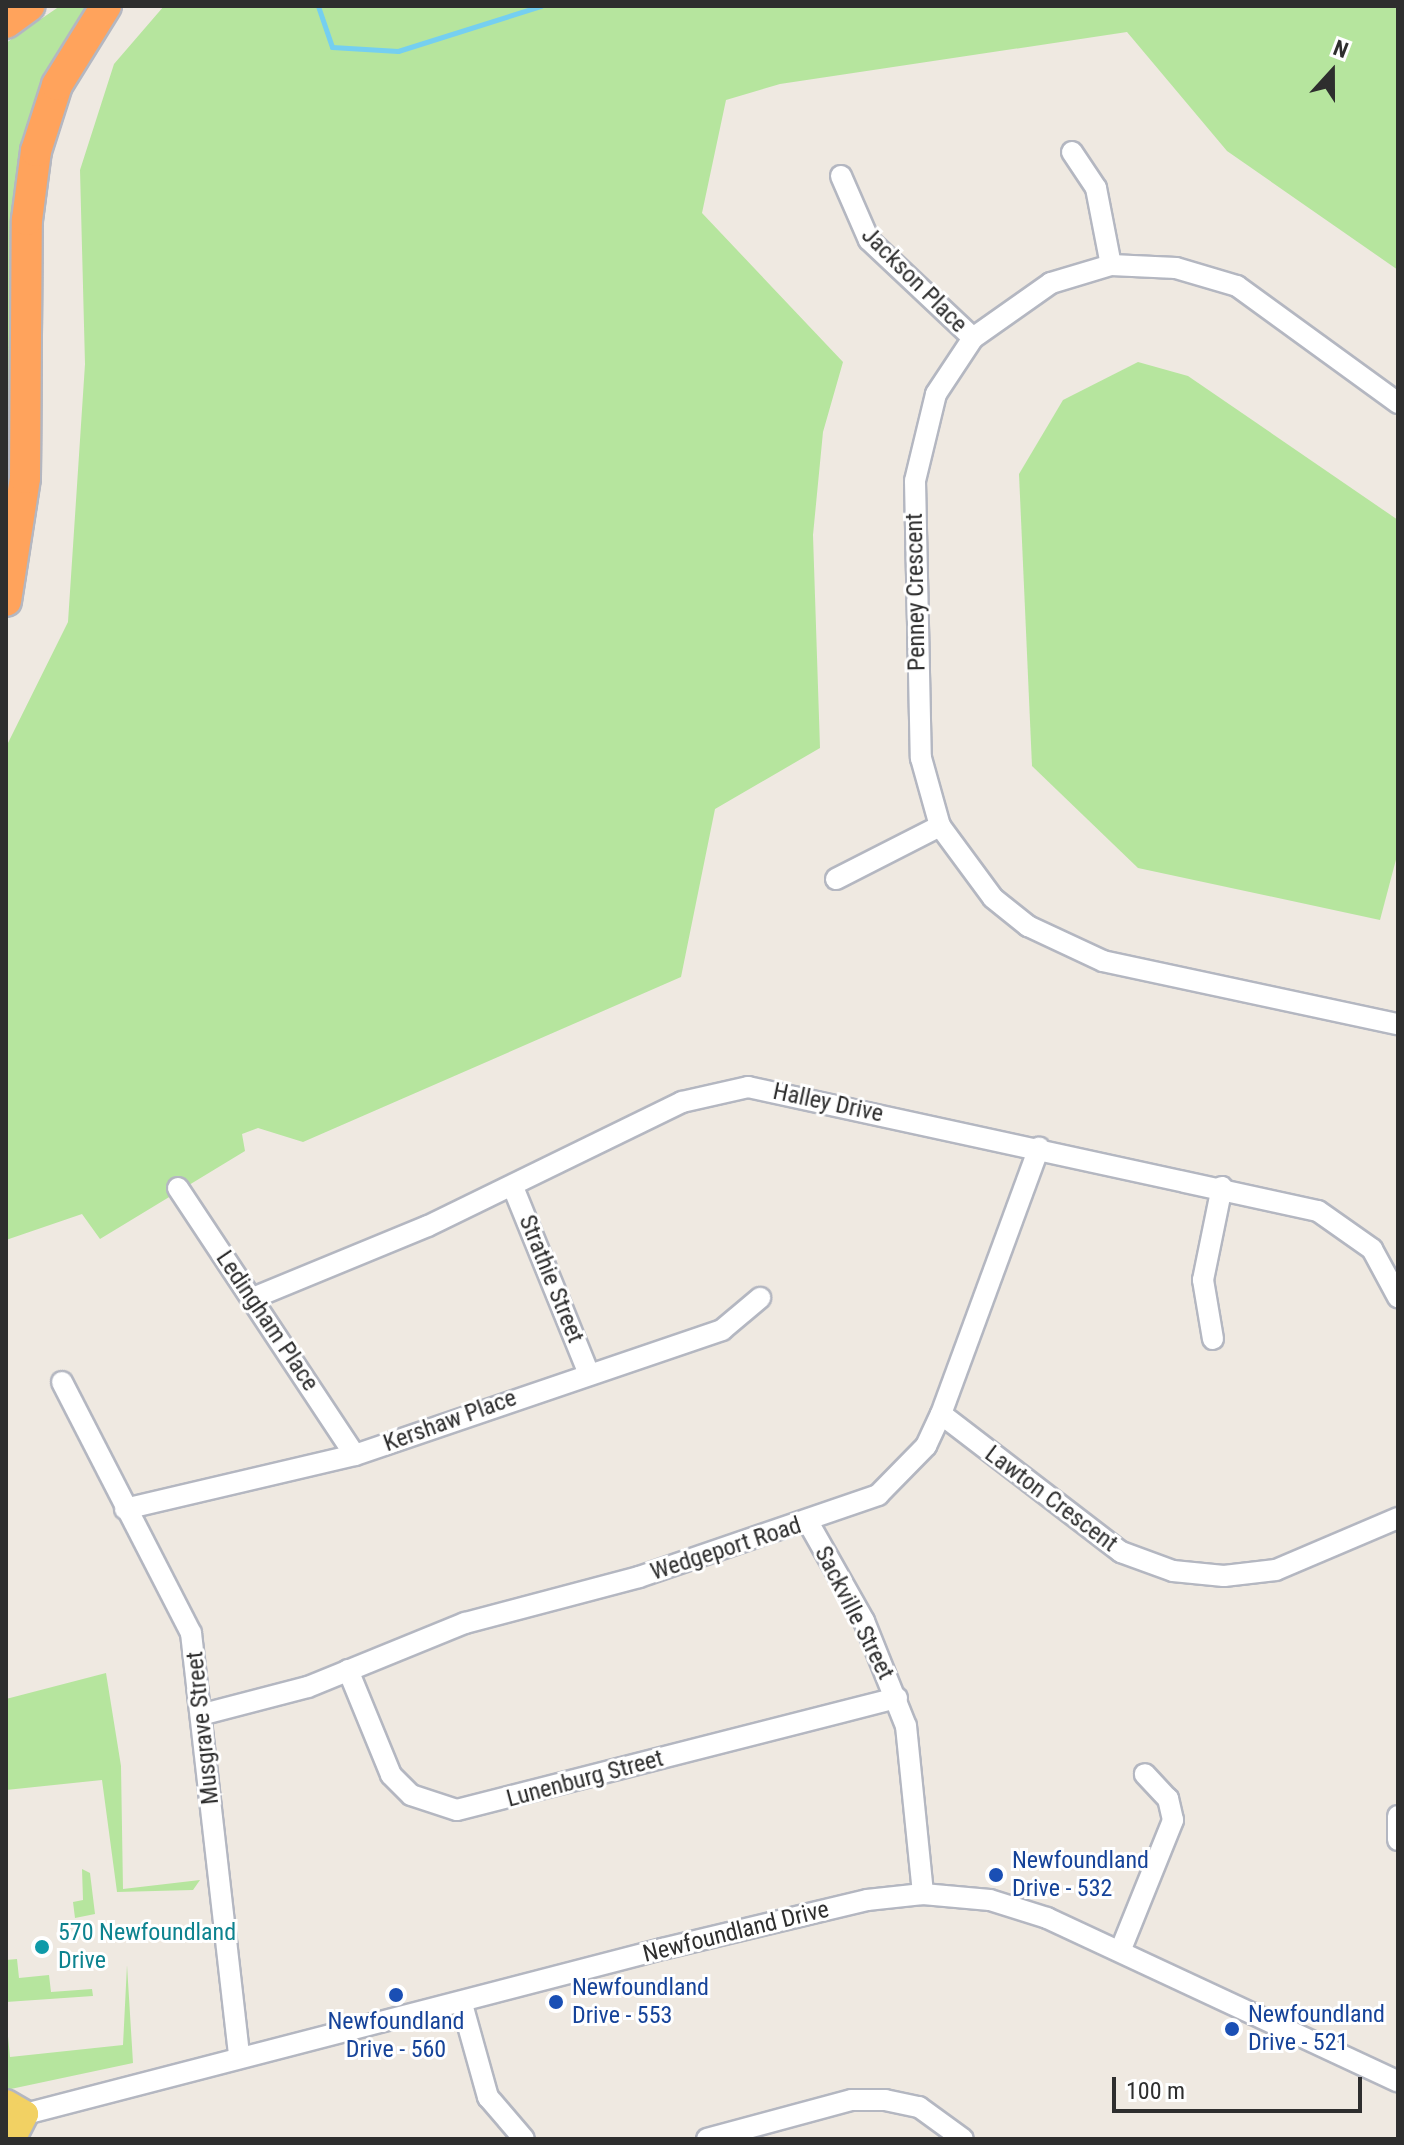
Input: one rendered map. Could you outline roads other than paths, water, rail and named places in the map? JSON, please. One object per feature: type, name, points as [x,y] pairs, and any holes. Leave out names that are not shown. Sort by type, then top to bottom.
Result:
[{"type":"highway","points":[[6,23],[29,6]]},
{"type":"highway","points":[[6,601],[25,478],[27,220],[36,151],[57,85],[106,6]]},
{"type":"main road","points":[[12,2112],[12,2139]]},
{"type":"street","points":[[1072,152],[1096,188],[1111,265]]},
{"type":"street","name":"Jackson Place","points":[[841,176],[869,240],[973,338]]},
{"type":"street","name":"Penney Crescent","points":[[1398,403],[1237,286],[1176,268],[1111,265],[1038,290],[973,338],[936,394],[915,481],[918,727],[940,826],[993,898],[1062,945],[1180,981],[1398,1024]]},
{"type":"street","points":[[836,879],[940,826]]},
{"type":"street","name":"Halley Drive","points":[[253,1298],[513,1187],[682,1102],[748,1087],[1039,1147],[1318,1211],[1348,1228],[1372,1249],[1398,1297]]},
{"type":"street","name":"Wedgeport Road","points":[[204,1714],[348,1670],[465,1623],[808,1522],[878,1495],[926,1446],[941,1414],[1039,1147]]},
{"type":"street","name":"Strathie Street","points":[[513,1187],[588,1372]]},
{"type":"street","points":[[1213,1339],[1203,1280],[1222,1187]]},
{"type":"street","name":"Ledingham Place","points":[[178,1188],[355,1455]]},
{"type":"street","name":"Kershaw Place","points":[[125,1509],[355,1455],[588,1372],[722,1330],[760,1298]]},
{"type":"street","name":"Musgrave Street","points":[[62,1382],[191,1633],[204,1714],[239,2056]]},
{"type":"street","name":"Lawton Crescent","points":[[941,1414],[1073,1520],[1121,1552],[1173,1571],[1276,1570],[1398,1518]]},
{"type":"street","name":"Sackville Street","points":[[808,1522],[897,1698],[913,1756],[923,1894]]},
{"type":"street","name":"Lunenburg Street","points":[[348,1670],[391,1775],[411,1795],[457,1810],[897,1698]]},
{"type":"street","points":[[1121,1949],[1173,1820],[1168,1799],[1145,1774]]},
{"type":"street","points":[[1398,1816],[1398,1840]]},
{"type":"street","name":"Newfoundland Drive","points":[[12,2112],[462,2004],[838,1907],[923,1894],[1013,1906],[1121,1949],[1398,2082]]},
{"type":"street","points":[[462,2004],[488,2097],[524,2139]]},
{"type":"street","points":[[707,2139],[852,2100],[885,2100],[919,2107],[963,2139]]},
{"type":"waterway","points":[[318,6],[332,47],[398,51],[541,6]]},
{"type":"place","name":"Newfoundland Drive - 532","points":[[996,1875]]},
{"type":"place","name":"570 Newfoundland Drive","points":[[42,1947]]},
{"type":"place","name":"Newfoundland Drive - 560","points":[[396,1995]]},
{"type":"place","name":"Newfoundland Drive - 553","points":[[556,2002]]},
{"type":"place","name":"Newfoundland Drive - 521","points":[[1232,2029]]}]
